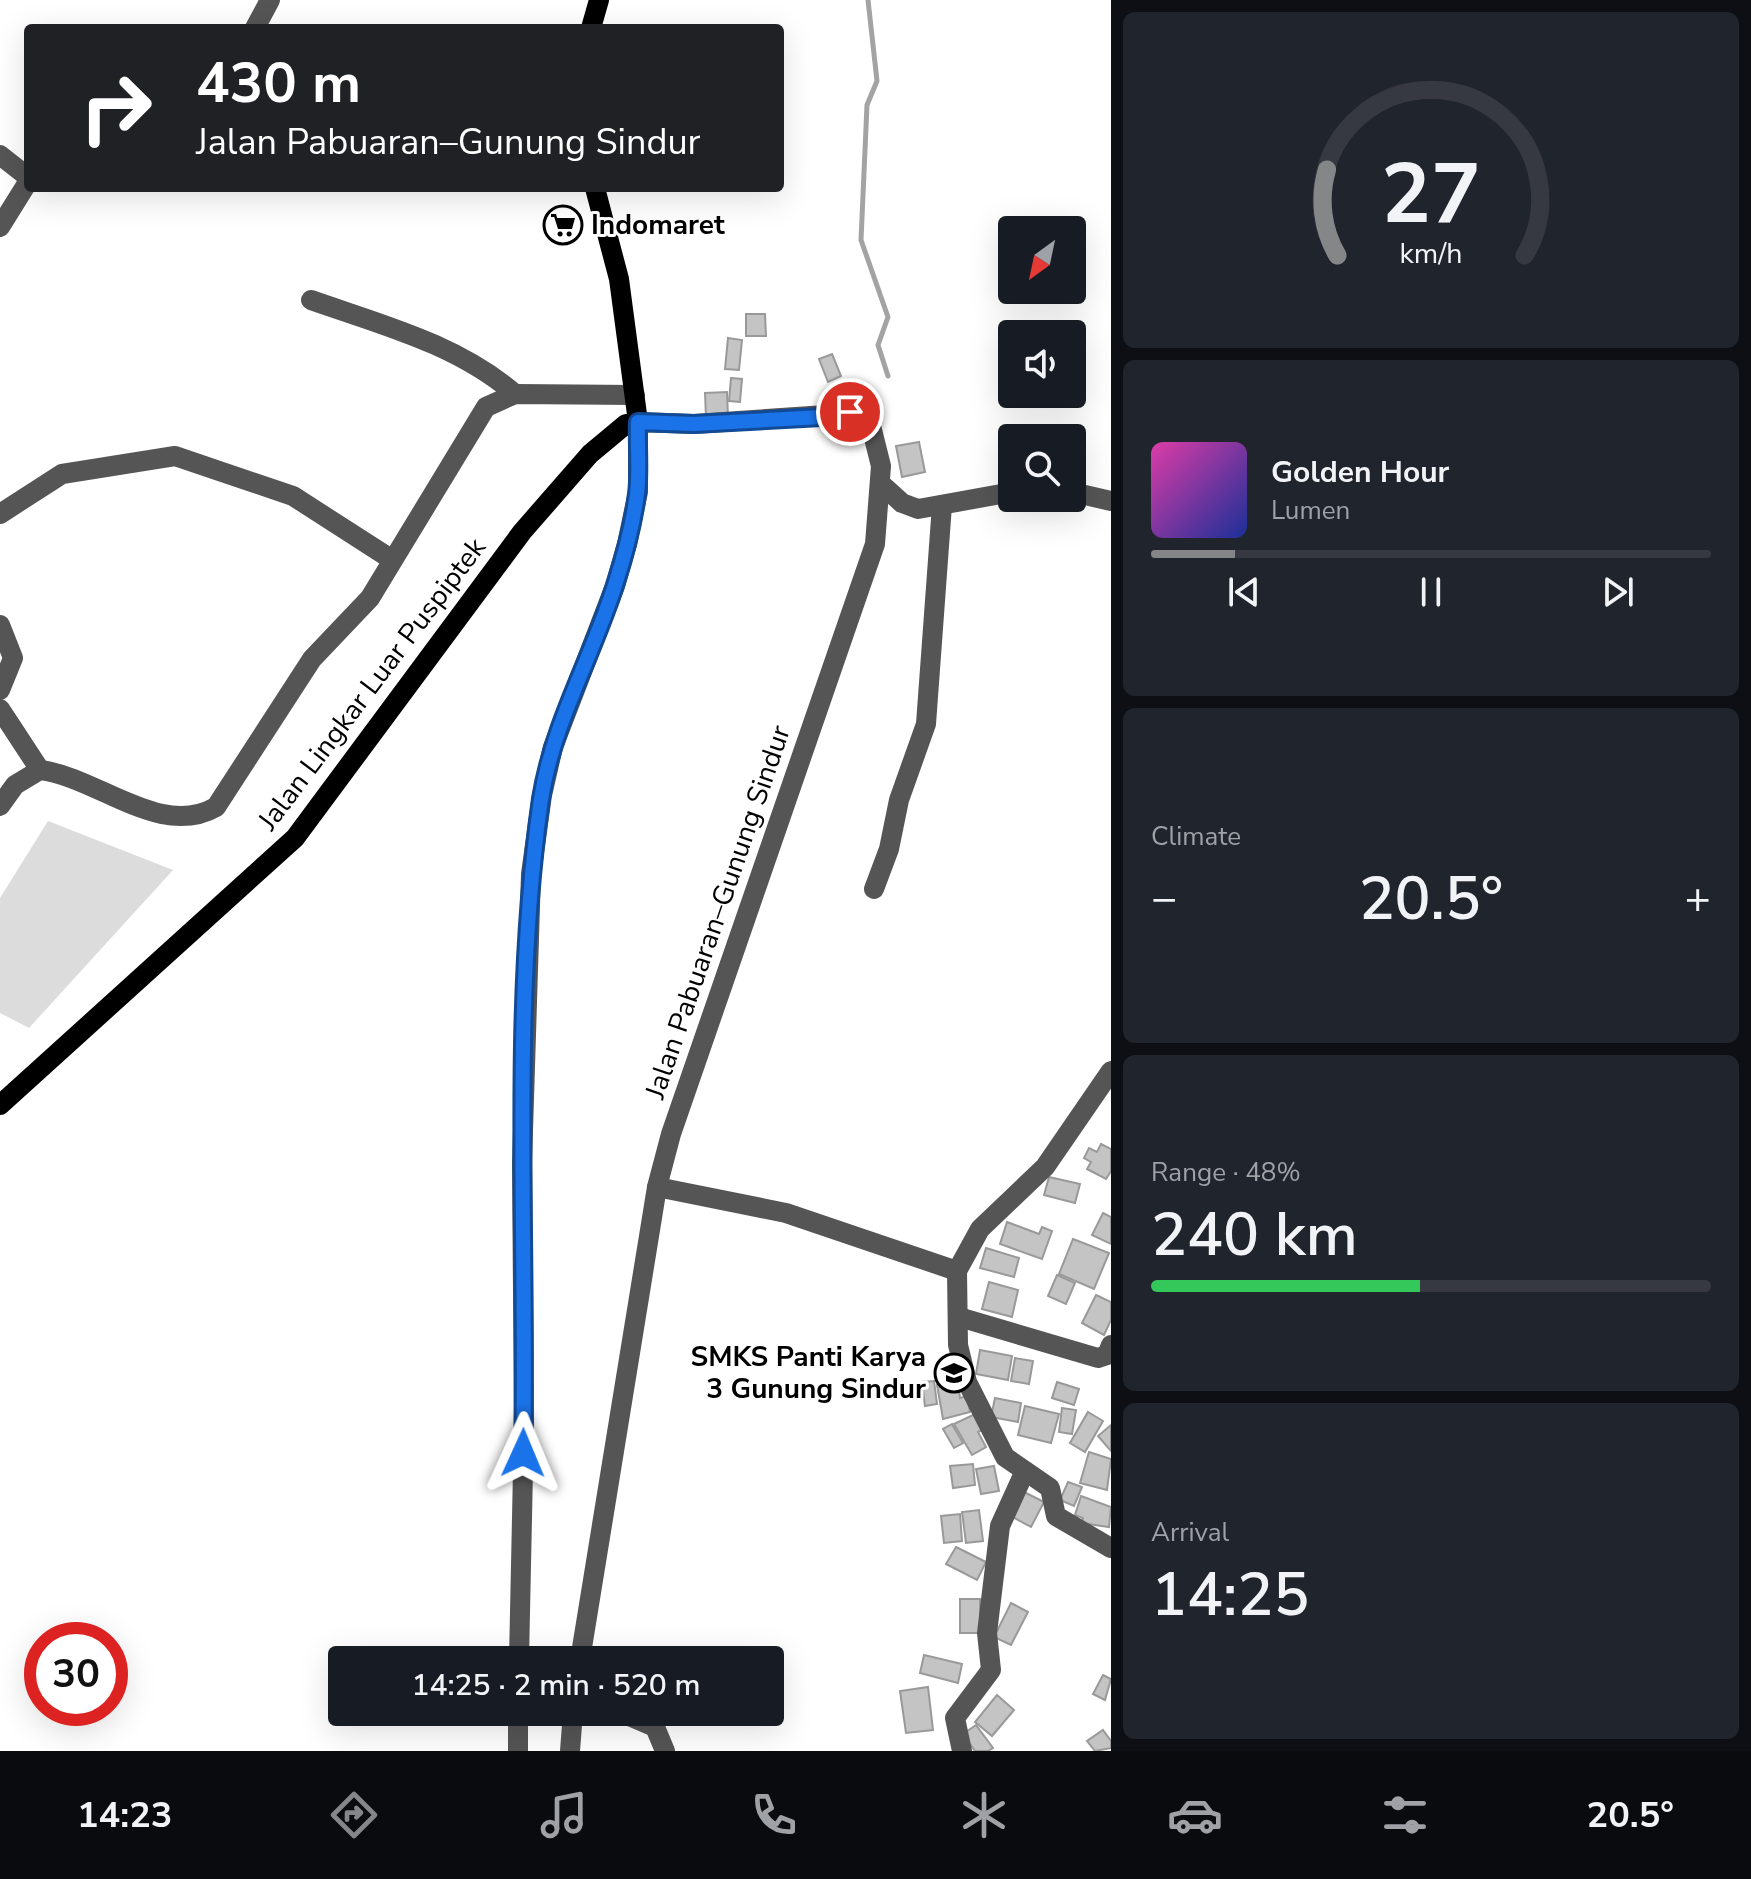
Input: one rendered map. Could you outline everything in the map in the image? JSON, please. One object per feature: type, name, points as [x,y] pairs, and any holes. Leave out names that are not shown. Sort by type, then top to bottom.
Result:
[{"type":"main road","points":[[592,24],[599,0]]},
{"type":"main road","points":[[596,192],[619,279],[638,422]]},
{"type":"main road","name":"Jalan Lingkar Luar Puspiptek","points":[[0,1105],[295,838],[522,532],[590,454],[626,424],[638,422]]},
{"type":"street","points":[[257,24],[270,0]]},
{"type":"street","points":[[0,155],[24,176]]},
{"type":"street","points":[[0,227],[24,187]]},
{"type":"street","points":[[311,300],[453,351],[490,372],[515,394]]},
{"type":"street","points":[[0,806],[15,785],[40,770],[74,777],[151,811],[179,819],[196,817],[216,807],[312,659],[361,610],[486,407],[515,394],[635,395]]},
{"type":"street","name":"Jalan Pabuaran–Gunung Sindur","points":[[582,1646],[657,1187],[671,1134],[875,544],[881,484],[881,466],[870,422],[855,413],[681,424],[638,422]]},
{"type":"street","points":[[519,1646],[524,1423],[522,1163],[531,874],[542,795],[553,747],[615,586],[627,544],[638,492],[638,422]]},
{"type":"street","points":[[0,514],[62,474],[175,456],[293,496],[391,559]]},
{"type":"street","points":[[881,484],[913,508],[998,495]]},
{"type":"street","points":[[1086,495],[1111,501]]},
{"type":"street","points":[[874,889],[889,849],[902,789],[926,724],[942,505]]},
{"type":"street","points":[[0,625],[13,658],[0,690]]},
{"type":"street","points":[[0,709],[40,770]]},
{"type":"street","points":[[1111,1071],[1045,1167],[980,1229],[957,1271],[958,1345],[967,1382],[1001,1450],[1050,1488],[1056,1516],[1111,1548]]},
{"type":"street","points":[[657,1187],[786,1213],[957,1271]]},
{"type":"street","points":[[959,1317],[1098,1358],[1109,1354]]},
{"type":"street","points":[[962,1751],[955,1718],[991,1670],[987,1633],[1000,1526],[1025,1471]]},
{"type":"street","points":[[518,1726],[518,1751]]},
{"type":"street","points":[[570,1751],[572,1726]]},
{"type":"street","points":[[653,1726],[665,1751]]},
{"type":"shaded area","points":[[48,821],[173,870],[29,1028],[0,1013],[0,898]]},
{"type":"building","points":[[746,314],[765,314],[766,336],[746,336]]},
{"type":"building","points":[[728,338],[742,340],[739,370],[725,369]]},
{"type":"building","points":[[832,354],[841,376],[828,382],[819,359]]},
{"type":"building","points":[[731,378],[742,379],[740,402],[729,401]]},
{"type":"building","points":[[727,392],[728,417],[706,418],[705,393]]},
{"type":"building","points":[[919,442],[925,472],[902,477],[896,446]]},
{"type":"building","points":[[1101,1144],[1111,1149],[1111,1171],[1106,1179],[1087,1169],[1091,1162],[1084,1158],[1089,1148],[1097,1152]]},
{"type":"building","points":[[1049,1177],[1080,1184],[1075,1203],[1044,1195]]},
{"type":"building","points":[[1103,1213],[1111,1217],[1111,1244],[1092,1235]]},
{"type":"building","points":[[1007,1222],[1039,1234],[1042,1227],[1052,1231],[1042,1259],[1000,1244]]},
{"type":"building","points":[[1073,1239],[1109,1253],[1094,1289],[1059,1274]]},
{"type":"building","points":[[986,1248],[1019,1258],[1014,1277],[980,1268]]},
{"type":"building","points":[[1057,1275],[1075,1283],[1066,1304],[1048,1296]]},
{"type":"building","points":[[989,1282],[1018,1290],[1012,1317],[982,1309]]},
{"type":"building","points":[[1096,1295],[1111,1302],[1111,1320],[1104,1335],[1082,1323]]},
{"type":"building","points":[[980,1350],[1012,1356],[1008,1380],[976,1374]]},
{"type":"building","points":[[1015,1358],[1033,1361],[1029,1384],[1011,1381]]},
{"type":"building","points":[[934,1381],[937,1404],[925,1406],[922,1382]]},
{"type":"building","points":[[958,1382],[960,1398],[967,1396],[970,1412],[943,1419],[937,1385]]},
{"type":"building","points":[[1057,1382],[1079,1389],[1074,1405],[1052,1398]]},
{"type":"building","points":[[995,1398],[1021,1403],[1018,1422],[991,1417]]},
{"type":"building","points":[[1025,1406],[1059,1414],[1051,1443],[1018,1435]]},
{"type":"building","points":[[1062,1408],[1076,1410],[1072,1434],[1059,1432]]},
{"type":"building","points":[[1088,1412],[1103,1421],[1085,1452],[1070,1443]]},
{"type":"building","points":[[975,1414],[984,1429],[978,1432],[986,1447],[972,1455],[954,1424]]},
{"type":"building","points":[[952,1424],[963,1443],[954,1448],[943,1429]]},
{"type":"building","points":[[1111,1425],[1111,1451],[1098,1436]]},
{"type":"building","points":[[1089,1452],[1111,1459],[1107,1490],[1080,1483]]},
{"type":"building","points":[[973,1464],[975,1485],[953,1488],[950,1466]]},
{"type":"building","points":[[994,1466],[999,1491],[981,1494],[976,1469]]},
{"type":"building","points":[[1068,1482],[1082,1487],[1074,1506],[1060,1500]]},
{"type":"building","points":[[1020,1490],[1044,1502],[1031,1527],[1007,1514]]},
{"type":"building","points":[[1081,1496],[1111,1507],[1109,1527],[1081,1523],[1083,1518],[1075,1515]]},
{"type":"building","points":[[979,1510],[983,1541],[966,1543],[962,1512]]},
{"type":"building","points":[[960,1514],[962,1541],[944,1543],[941,1516]]},
{"type":"building","points":[[956,1547],[986,1562],[977,1580],[946,1564]]},
{"type":"building","points":[[960,1599],[980,1599],[980,1633],[960,1633]]},
{"type":"building","points":[[1011,1603],[1028,1612],[1011,1645],[994,1637]]},
{"type":"building","points":[[924,1655],[962,1664],[958,1683],[920,1673]]},
{"type":"building","points":[[1103,1675],[1111,1679],[1105,1700],[1093,1694]]},
{"type":"building","points":[[928,1687],[933,1730],[906,1733],[900,1691]]},
{"type":"building","points":[[997,1695],[1014,1710],[992,1736],[975,1722]]},
{"type":"building","points":[[976,1725],[993,1748],[988,1751],[975,1751],[963,1734]]},
{"type":"building","points":[[1103,1730],[1111,1741],[1111,1748],[1095,1751],[1087,1741]]},
{"type":"waterway","points":[[868,0],[877,81],[867,105],[861,240],[888,317],[878,345],[888,376]]},
{"type":"place","name":"Indomaret","points":[[563,225]]},
{"type":"place","name":"SMKS Panti Karya 3 Gunung Sindur","points":[[954,1373]]},
{"type":"route","points":[[523,1453],[522,1163],[531,874],[542,795],[553,747],[615,586],[627,544],[638,492],[638,422],[694,424],[822,417],[850,412]]}]
